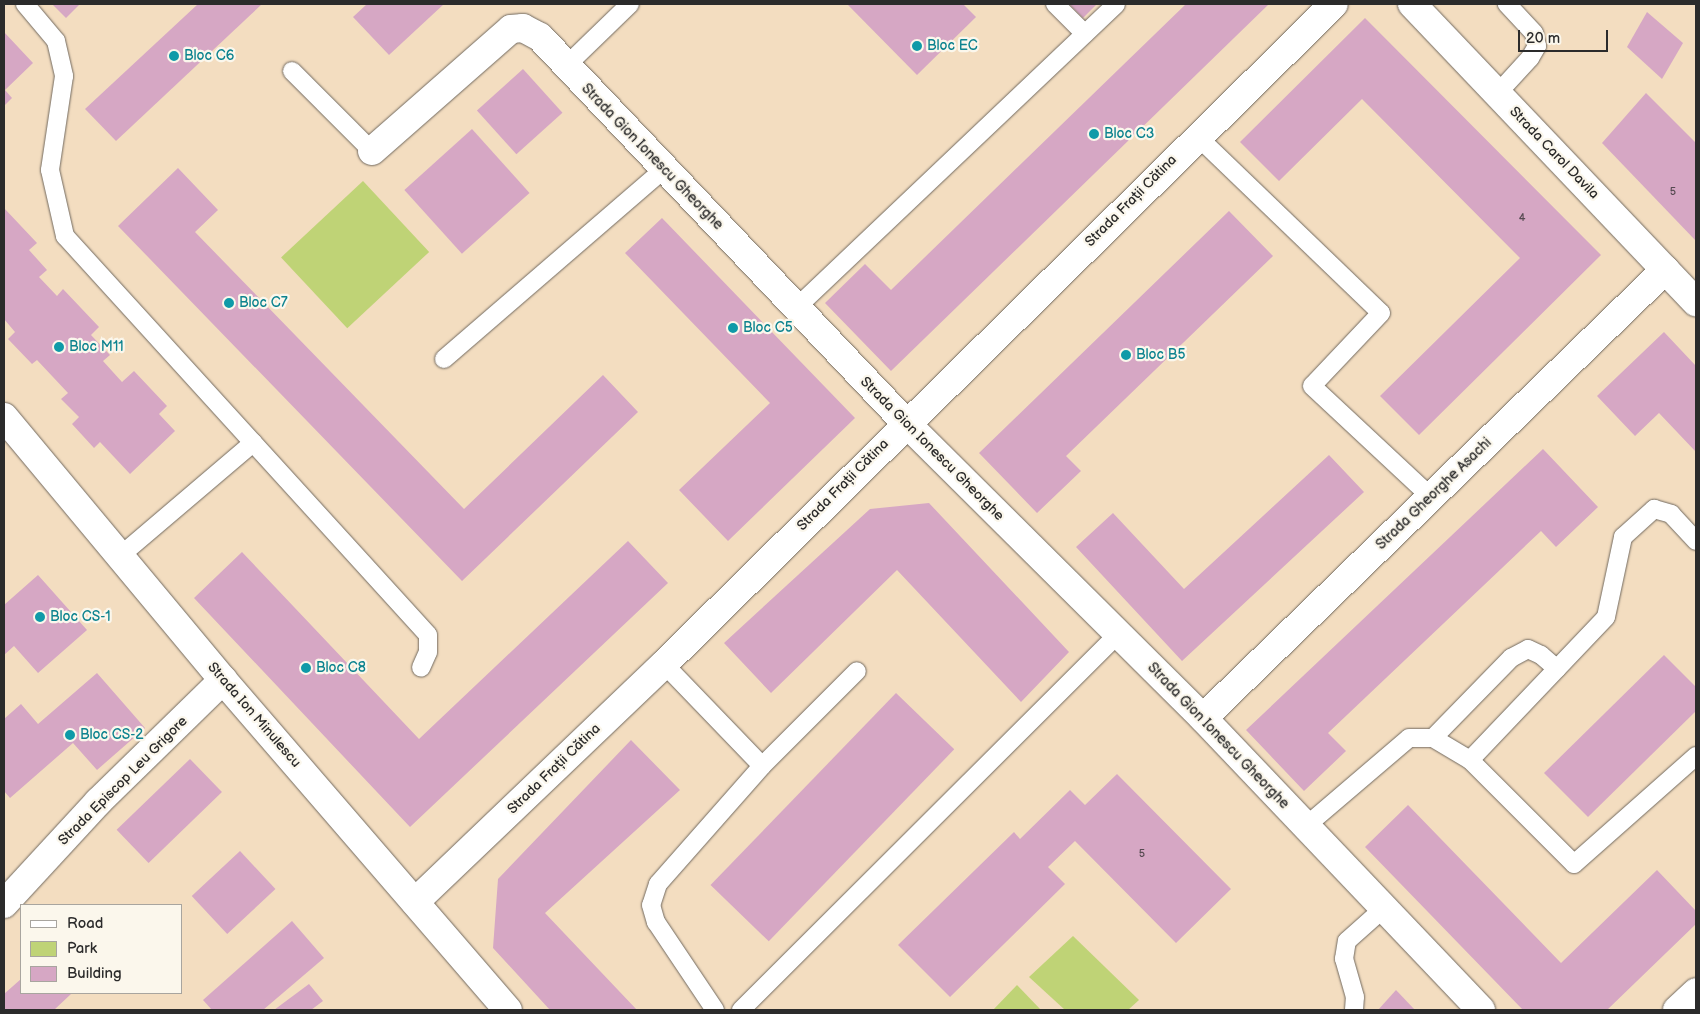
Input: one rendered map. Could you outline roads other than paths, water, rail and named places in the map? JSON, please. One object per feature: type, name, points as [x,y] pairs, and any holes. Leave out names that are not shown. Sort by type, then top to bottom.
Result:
[{"type":"street","name":"Strada Frații Cătina","points":[[415,902],[664,664],[1197,136],[1334,4]]},
{"type":"street","name":"Strada Carol Davila","points":[[1412,4],[1696,302]]},
{"type":"street","name":"Strada Gion Ionescu Gheorghe","points":[[372,151],[510,29],[523,28],[540,36],[664,170],[906,423],[1117,635],[1203,718],[1481,1010]]},
{"type":"street","name":"Strada Gheorghe Asachi","points":[[1203,718],[1665,270]]},
{"type":"street","name":"Strada Ion Minulescu","points":[[4,417],[223,680],[508,1010]]},
{"type":"street","name":"Strada Episcop Leu Grigore","points":[[4,904],[98,802],[223,680]]},
{"type":"street","points":[[1677,1010],[1696,992]]},
{"type":"lane","points":[[25,4],[56,41],[64,76],[50,170],[65,236],[428,635],[428,652],[421,668]]},
{"type":"lane","points":[[566,66],[630,4]]},
{"type":"lane","points":[[1055,4],[1085,34]]},
{"type":"lane","points":[[796,308],[1116,4]]},
{"type":"lane","points":[[1497,94],[1530,58],[1537,46],[1534,33],[1507,4]]},
{"type":"lane","points":[[292,71],[372,151]]},
{"type":"lane","points":[[1197,136],[1381,313],[1312,386],[1431,497]]},
{"type":"lane","points":[[444,359],[664,170]]},
{"type":"lane","points":[[120,556],[253,443]]},
{"type":"lane","points":[[1470,760],[1606,617],[1623,537],[1654,509],[1671,514],[1696,541]]},
{"type":"lane","points":[[741,1010],[1117,635]]},
{"type":"lane","points":[[1433,738],[1511,658],[1528,649],[1541,655],[1557,669]]},
{"type":"lane","points":[[664,664],[762,766]]},
{"type":"lane","points":[[715,1010],[656,922],[650,905],[658,884],[762,766],[857,671]]},
{"type":"lane","points":[[1306,826],[1409,738],[1433,738],[1470,760],[1574,864],[1696,756]]},
{"type":"lane","points":[[1354,1010],[1355,997],[1344,959],[1347,941],[1384,908]]},
{"type":"place","name":"Bloc EC","points":[[917,46]]},
{"type":"place","name":"Bloc C6","points":[[174,56]]},
{"type":"place","name":"Bloc C3","points":[[1094,134]]},
{"type":"place","name":"Bloc C7","points":[[229,303]]},
{"type":"place","name":"Bloc C5","points":[[733,328]]},
{"type":"place","name":"Bloc M11","points":[[59,347]]},
{"type":"place","name":"Bloc B5","points":[[1126,355]]},
{"type":"place","name":"Bloc CS-1","points":[[40,617]]},
{"type":"place","name":"Bloc C8","points":[[306,668]]},
{"type":"place","name":"Bloc CS-2","points":[[70,735]]}]
